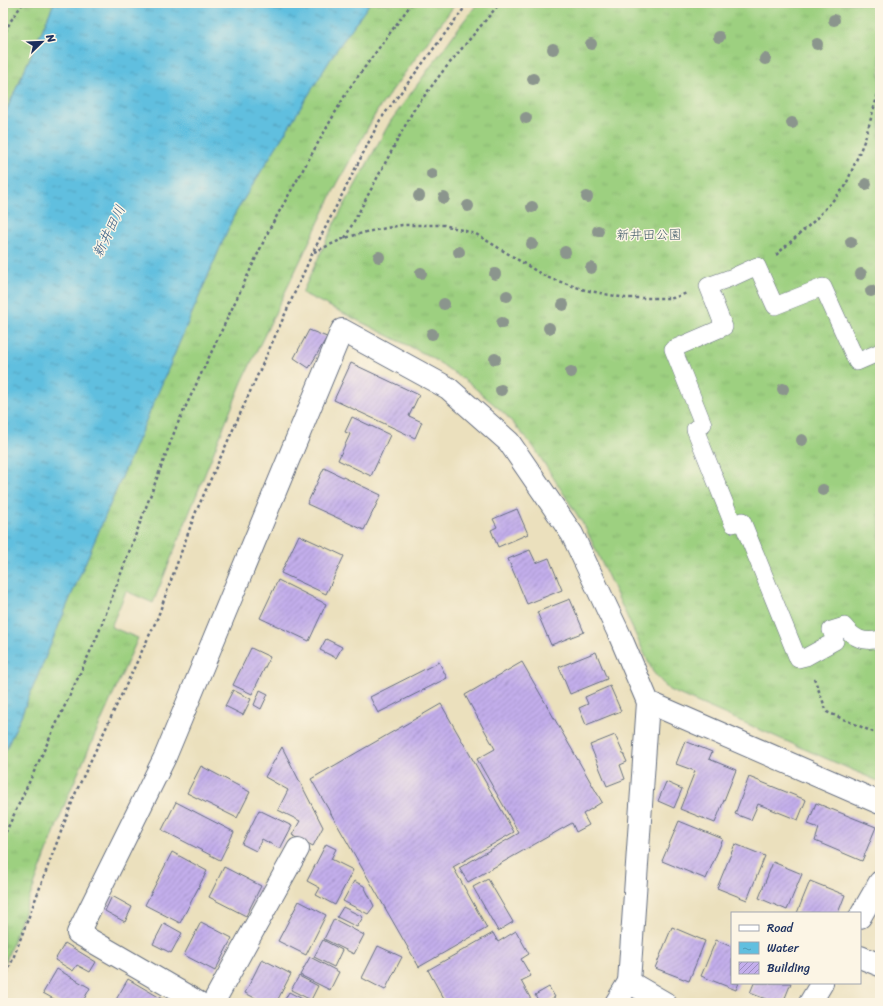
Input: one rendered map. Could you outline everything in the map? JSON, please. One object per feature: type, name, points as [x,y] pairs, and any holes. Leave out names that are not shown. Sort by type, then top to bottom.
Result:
[{"type":"street","points":[[880,352],[857,362],[823,286],[775,306],[757,266],[708,286],[724,327],[673,349],[703,424],[695,429],[733,524],[742,521],[798,659],[806,657],[836,641],[831,630],[844,626],[850,635],[864,641],[880,639]]},
{"type":"street","points":[[199,1003],[78,933],[165,757],[342,330],[448,388],[509,442],[572,534],[620,636],[648,702],[629,982],[616,1003]]},
{"type":"street","points":[[648,702],[880,803]]},
{"type":"street","points":[[213,1003],[298,849]]},
{"type":"street","points":[[861,914],[880,882]]},
{"type":"street","points":[[861,957],[880,965]]},
{"type":"street","points":[[629,982],[665,1003]]},
{"type":"street","points":[[810,1003],[821,984]]},
{"type":"path","points":[[3,37],[10,22],[23,3]]},
{"type":"path","points":[[3,838],[98,637],[177,425],[270,228],[348,90],[412,3]]},
{"type":"path","points":[[3,984],[76,792],[157,619],[195,514],[313,252],[380,120],[468,3]]},
{"type":"path","points":[[345,238],[413,111],[443,71],[500,3]]},
{"type":"path","points":[[757,266],[774,257],[814,221],[845,187],[865,139],[880,87]]},
{"type":"path","points":[[313,252],[345,238],[366,232],[402,225],[444,225],[476,234],[546,277],[585,290],[626,298],[673,298],[708,286]]},
{"type":"path","points":[[806,657],[827,712],[880,735]]},
{"type":"green space","points":[[3,3],[54,3],[3,118]]},
{"type":"green space","points":[[370,3],[456,3],[377,111],[336,186],[242,382],[153,603],[126,591],[111,627],[138,638],[68,796],[3,968],[3,756],[234,215],[335,52]]},
{"type":"green space","name":"新井田公園","points":[[478,3],[880,3],[880,782],[669,690],[653,672],[585,527],[533,446],[505,414],[469,383],[431,357],[302,293],[334,224],[390,122]]},
{"type":"water","name":"新井田川","points":[[54,3],[370,3],[335,52],[234,215],[3,756],[3,118]]},
{"type":"building","points":[[309,330],[327,337],[309,368],[294,358]]},
{"type":"building","points":[[351,363],[419,395],[409,416],[422,422],[415,438],[334,400]]},
{"type":"building","points":[[352,417],[390,435],[371,476],[338,460],[350,434],[345,432]]},
{"type":"building","points":[[324,468],[381,495],[364,530],[307,504]]},
{"type":"building","points":[[517,509],[528,534],[498,547],[491,530],[497,527],[493,519]]},
{"type":"building","points":[[299,535],[344,556],[326,594],[281,573]]},
{"type":"building","points":[[530,550],[536,563],[549,558],[562,590],[527,604],[508,559]]},
{"type":"building","points":[[278,580],[326,604],[309,641],[260,618]]},
{"type":"building","points":[[570,599],[584,632],[551,645],[537,612]]},
{"type":"building","points":[[326,639],[342,647],[336,658],[320,650]]},
{"type":"building","points":[[251,648],[270,657],[252,694],[233,685]]},
{"type":"building","points":[[596,652],[607,679],[570,694],[559,667]]},
{"type":"building","points":[[439,662],[447,678],[378,713],[370,697]]},
{"type":"building","points":[[522,662],[602,802],[583,814],[589,825],[576,832],[572,823],[468,882],[459,868],[519,833],[477,759],[495,749],[465,695]]},
{"type":"building","points":[[610,686],[621,711],[586,725],[579,708],[588,704],[585,697]]},
{"type":"building","points":[[233,690],[251,699],[243,715],[225,706]]},
{"type":"building","points":[[260,690],[268,694],[261,709],[254,705]]},
{"type":"building","points":[[441,704],[514,832],[453,867],[487,928],[419,967],[311,779]]},
{"type":"building","points":[[615,735],[627,762],[620,765],[625,779],[607,786],[590,745]]},
{"type":"building","points":[[685,741],[712,752],[709,759],[736,770],[715,823],[680,809],[695,771],[676,764]]},
{"type":"building","points":[[282,747],[323,827],[313,846],[292,835],[300,821],[278,810],[288,790],[265,777]]},
{"type":"building","points":[[201,766],[250,792],[237,818],[187,793]]},
{"type":"building","points":[[749,777],[806,800],[798,820],[758,804],[751,820],[735,814]]},
{"type":"building","points":[[666,782],[682,789],[674,808],[658,801]]},
{"type":"building","points":[[176,802],[234,832],[220,860],[162,830]]},
{"type":"building","points":[[816,803],[876,827],[862,861],[815,841],[819,828],[808,824]]},
{"type":"building","points":[[259,810],[292,826],[280,849],[262,839],[256,851],[242,844]]},
{"type":"building","points":[[679,821],[723,839],[706,879],[662,861]]},
{"type":"building","points":[[326,844],[336,849],[331,859],[353,870],[335,905],[316,895],[320,888],[307,881]]},
{"type":"building","points":[[735,844],[765,856],[747,900],[717,888]]},
{"type":"building","points":[[172,852],[207,871],[180,923],[145,905]]},
{"type":"building","points":[[773,862],[802,874],[787,910],[759,898]]},
{"type":"building","points":[[224,867],[261,886],[246,916],[209,897]]},
{"type":"building","points":[[488,879],[513,922],[498,931],[473,887]]},
{"type":"building","points":[[354,881],[364,886],[374,906],[368,914],[343,901]]},
{"type":"building","points":[[810,881],[845,895],[838,912],[797,912]]},
{"type":"building","points":[[112,896],[132,907],[125,922],[105,911]]},
{"type":"building","points":[[299,901],[326,915],[306,955],[278,941]]},
{"type":"building","points":[[343,907],[363,917],[357,927],[337,917]]},
{"type":"building","points":[[334,919],[364,935],[354,954],[324,939]]},
{"type":"building","points":[[201,922],[232,938],[215,971],[184,955]]},
{"type":"building","points":[[164,923],[182,933],[171,953],[153,944]]},
{"type":"building","points":[[672,927],[705,941],[689,981],[655,968]]},
{"type":"building","points":[[516,931],[529,954],[521,959],[531,976],[521,981],[533,1003],[446,1003],[428,970],[493,933],[498,942]]},
{"type":"building","points":[[323,940],[342,950],[334,967],[314,957]]},
{"type":"building","points":[[716,940],[731,947],[731,984],[739,984],[736,990],[701,976]]},
{"type":"building","points":[[65,943],[96,962],[90,972],[77,965],[73,971],[55,960]]},
{"type":"building","points":[[378,946],[402,957],[385,990],[362,978]]},
{"type":"building","points":[[310,957],[339,972],[330,990],[300,975]]},
{"type":"building","points":[[262,959],[291,974],[276,1003],[265,1003],[245,993]]},
{"type":"building","points":[[57,969],[90,988],[82,1003],[61,1003],[43,993]]},
{"type":"building","points":[[299,976],[318,986],[311,1000],[291,990]]},
{"type":"building","points":[[128,979],[169,1003],[114,1003]]},
{"type":"building","points":[[754,984],[791,984],[783,1003],[776,1003],[750,993]]},
{"type":"building","points":[[549,987],[555,997],[545,1003],[540,1003],[535,995]]},
{"type":"building","points":[[289,992],[310,1003],[283,1003]]}]
